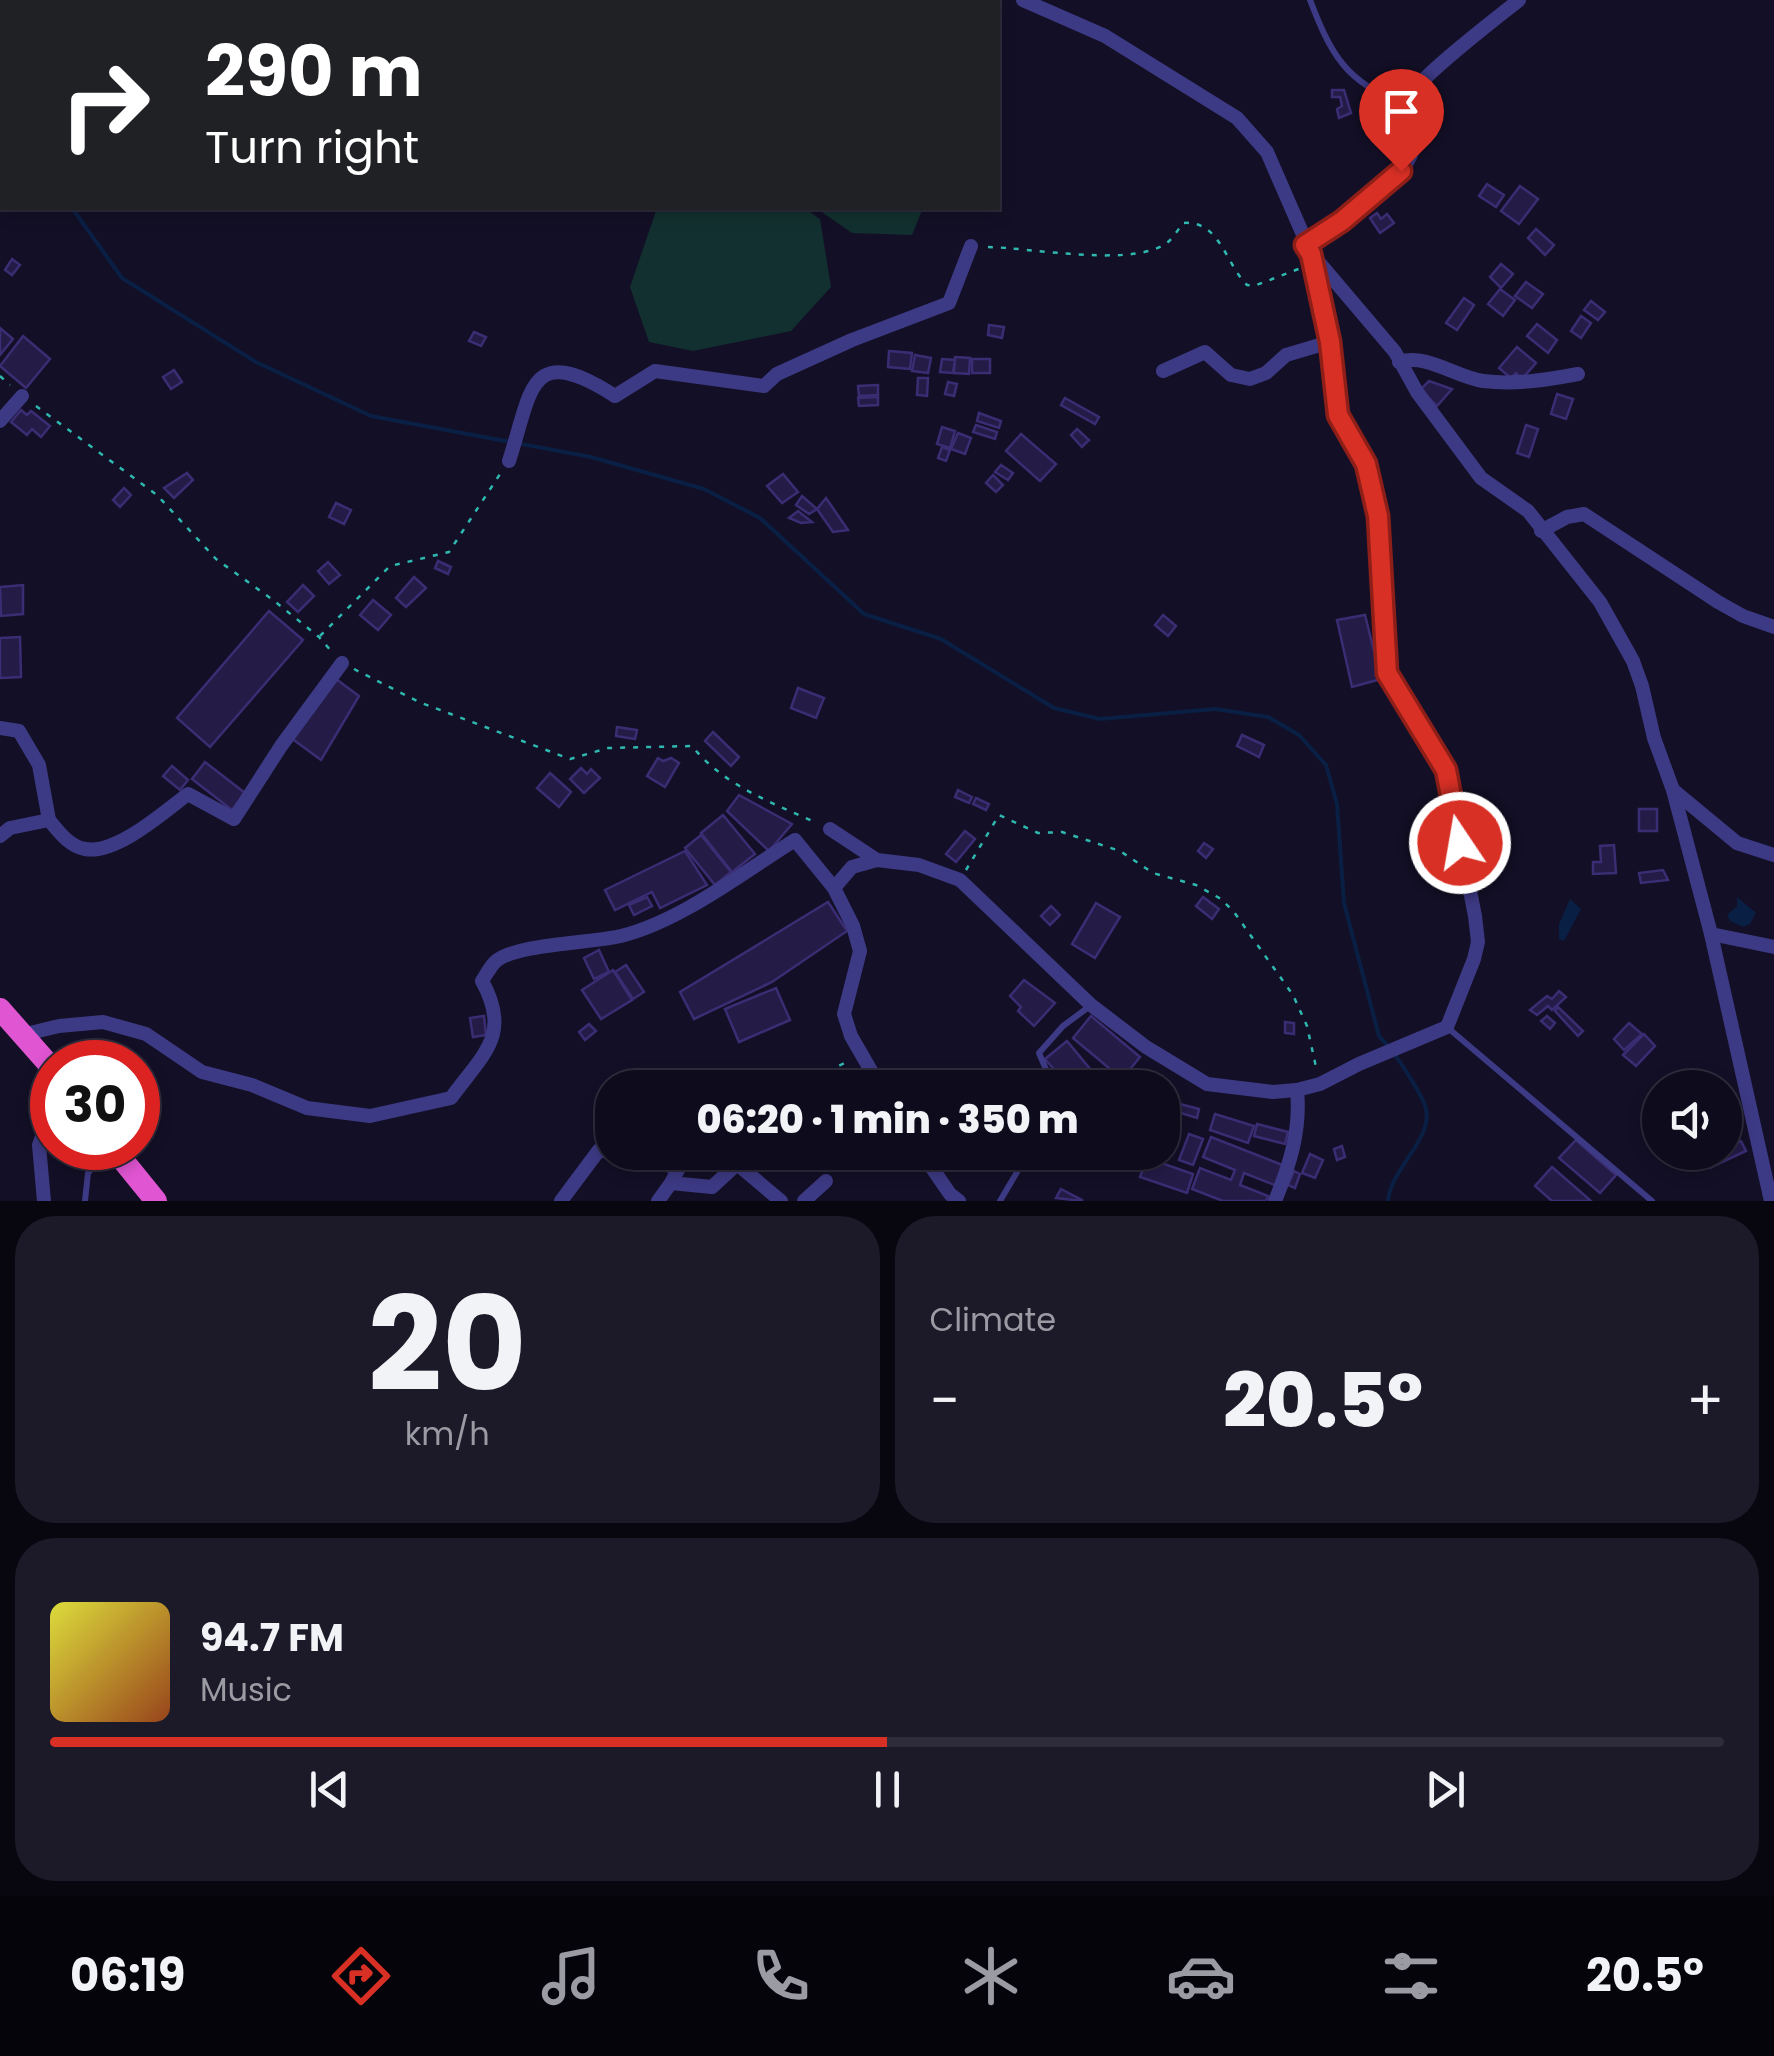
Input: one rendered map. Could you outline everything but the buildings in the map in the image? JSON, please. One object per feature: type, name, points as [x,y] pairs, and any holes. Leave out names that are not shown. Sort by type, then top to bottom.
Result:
[{"type":"highway","points":[[0,1009],[31,1040]]},
{"type":"highway","points":[[130,1170],[156,1201]]},
{"type":"street","points":[[834,888],[852,867],[877,860],[919,865],[960,880],[1091,1005],[1146,1046],[1206,1084],[1272,1092],[1320,1084],[1447,1027],[1478,942],[1446,770],[1387,673],[1378,516],[1366,464],[1338,415],[1330,342],[1310,254],[1267,152],[1237,118],[1105,36],[1023,0]]},
{"type":"street","points":[[1310,254],[1410,162],[1412,152],[1401,120],[1403,102],[1454,52],[1520,0]]},
{"type":"street","points":[[509,461],[527,397],[535,382],[550,372],[571,373],[615,396],[655,371],[764,386],[777,374],[852,340],[950,304],[971,246]]},
{"type":"street","points":[[1310,254],[1395,352],[1417,392],[1481,478],[1528,511],[1600,602],[1632,661],[1673,790],[1711,934],[1771,1201]]},
{"type":"street","points":[[1162,372],[1205,352],[1231,374],[1258,378],[1286,355],[1330,342]]},
{"type":"street","points":[[1399,362],[1412,358],[1476,380],[1497,383],[1538,382],[1578,374]]},
{"type":"street","points":[[0,422],[22,396]]},
{"type":"street","points":[[1540,531],[1567,516],[1584,514],[1718,602],[1743,616],[1774,626]]},
{"type":"street","points":[[0,728],[19,731],[38,764],[49,820],[67,841],[86,849],[111,847],[188,794],[234,819],[280,746],[342,663]]},
{"type":"street","points":[[1673,790],[1737,843],[1774,856]]},
{"type":"street","points":[[0,836],[10,828],[49,820]]},
{"type":"street","points":[[830,828],[877,860]]},
{"type":"street","points":[[26,1034],[103,1022],[146,1034],[202,1072],[252,1085],[306,1108],[370,1116],[451,1098],[493,1040],[496,1006],[482,981],[496,960],[529,947],[564,946],[622,936],[663,921],[795,840],[834,888],[853,926],[860,951],[844,1014],[871,1070]]},
{"type":"street","points":[[1711,934],[1774,947]]},
{"type":"street","points":[[1275,1201],[1294,1146],[1299,1112],[1297,1090]]},
{"type":"street","points":[[562,1201],[600,1150],[679,1168],[658,1201]]},
{"type":"street","points":[[671,1183],[712,1186],[737,1164],[781,1201]]},
{"type":"street","points":[[41,1170],[44,1201]]},
{"type":"street","points":[[933,1170],[959,1201]]},
{"type":"street","points":[[804,1201],[826,1181]]},
{"type":"lane","points":[[1310,0],[1327,44],[1340,64],[1379,95],[1403,102]]},
{"type":"lane","points":[[1046,1070],[1039,1053],[1063,1026],[1091,1005]]},
{"type":"lane","points":[[1447,1027],[1652,1201]]},
{"type":"lane","points":[[85,1201],[91,1170]]},
{"type":"lane","points":[[1000,1201],[1018,1170]]},
{"type":"path","points":[[971,246],[1051,253],[1143,254],[1167,244],[1183,223],[1196,222],[1210,228],[1247,285],[1254,286],[1310,254]]},
{"type":"path","points":[[0,376],[157,495],[216,559],[319,637],[342,663],[419,702],[570,759],[608,748],[692,746],[709,766],[749,791],[830,828]]},
{"type":"path","points":[[319,637],[390,566],[449,552],[509,461]]},
{"type":"path","points":[[960,880],[1000,815],[1038,833],[1062,832],[1120,851],[1153,873],[1209,892],[1234,912],[1293,995],[1307,1026],[1320,1084]]},
{"type":"path","points":[[834,1070],[862,1055]]},
{"type":"green space","points":[[656,210],[807,210],[820,219],[831,287],[791,331],[693,351],[649,342],[630,287]]},
{"type":"green space","points":[[922,210],[912,235],[852,233],[823,213]]},
{"type":"water","points":[[1737,897],[1756,913],[1750,924],[1743,927],[1727,915],[1737,906]]},
{"type":"water","points":[[1570,899],[1581,909],[1564,941],[1559,939],[1559,924]]},
{"type":"waterway","points":[[73,210],[122,278],[256,362],[371,416],[591,457],[704,489],[760,518],[864,614],[941,639],[1054,708],[1100,719],[1215,709],[1268,717],[1299,735],[1326,765],[1337,804],[1344,903],[1379,1036],[1389,1047]]},
{"type":"waterway","points":[[1388,1201],[1390,1189],[1418,1143],[1426,1120],[1421,1096],[1395,1055]]},
{"type":"route","points":[[1401,171],[1342,221],[1305,245],[1311,254],[1330,342],[1338,415],[1366,464],[1378,516],[1387,673],[1446,770],[1460,843]]}]
